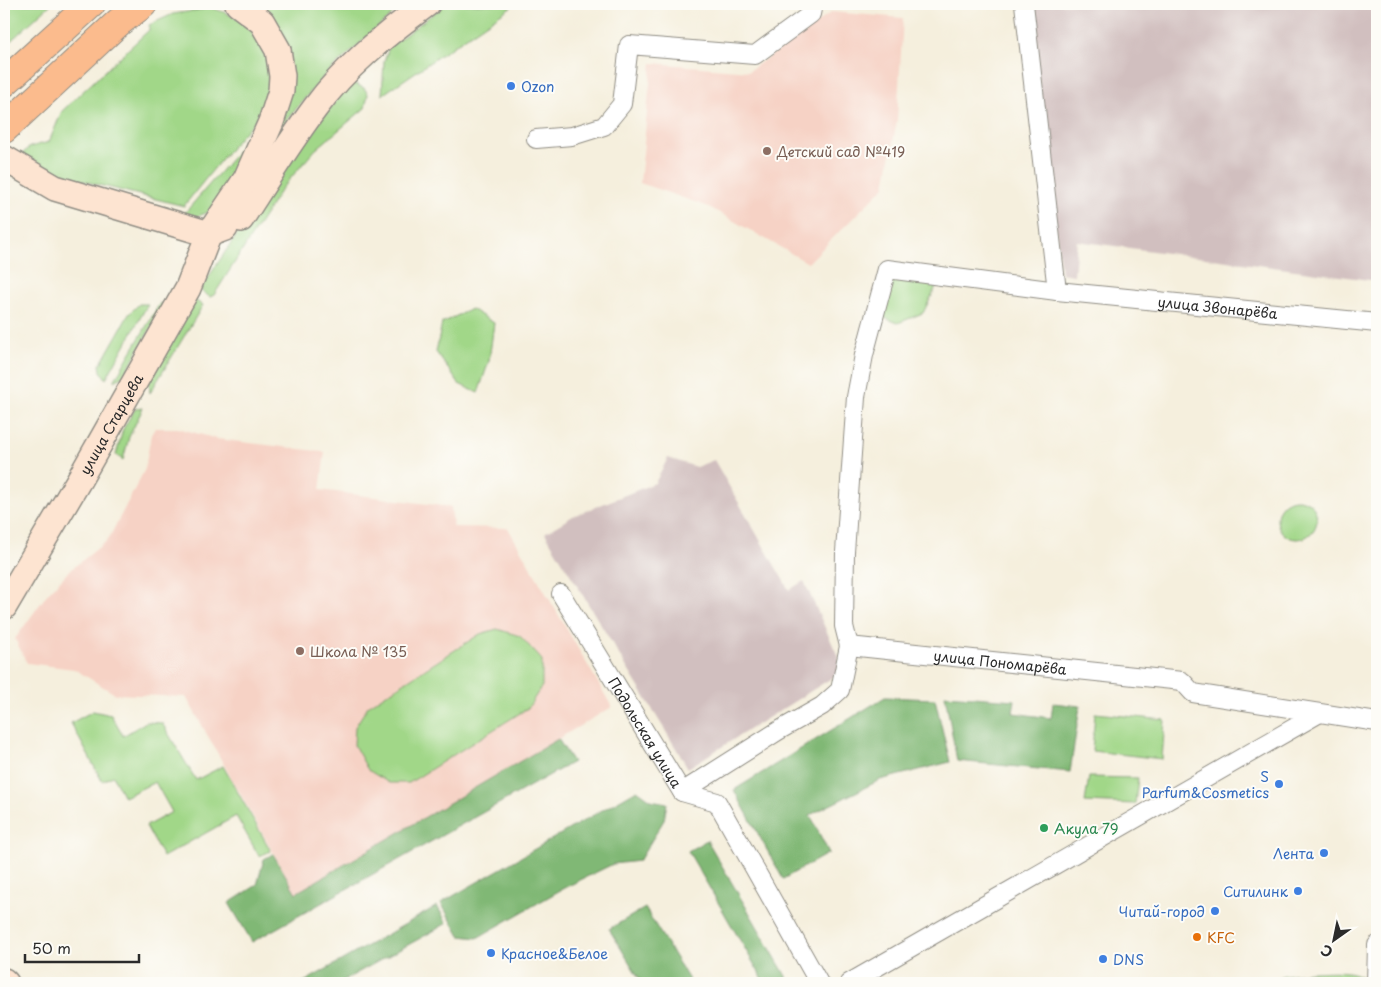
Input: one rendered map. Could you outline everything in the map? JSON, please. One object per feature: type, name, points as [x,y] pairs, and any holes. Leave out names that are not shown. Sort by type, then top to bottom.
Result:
[{"type":"main road","points":[[7,80],[90,4]]},
{"type":"main road","points":[[4,130],[119,22],[143,4]]},
{"type":"main road","points":[[119,22],[160,4]]},
{"type":"main road","name":"улица Старцева","points":[[4,607],[79,480],[188,288],[209,234],[246,179],[272,122],[281,91],[281,63],[274,40],[262,22],[238,4]]},
{"type":"main road","points":[[188,288],[239,221],[315,107],[342,75],[377,43],[427,4]]},
{"type":"main road","points":[[4,158],[55,188],[209,234],[239,221]]},
{"type":"street","points":[[536,139],[572,136],[604,126],[622,104],[629,45],[755,55],[811,14],[813,4]]},
{"type":"street","points":[[1024,4],[1057,291]]},
{"type":"street","name":"улица Звонарёва","points":[[849,646],[844,626],[845,552],[856,397],[864,355],[887,269],[1057,291],[1377,323]]},
{"type":"street","name":"Подольская улица","points":[[561,594],[682,792],[716,802],[818,983]]},
{"type":"street","points":[[682,792],[778,731],[822,706],[840,690],[849,646]]},
{"type":"street","name":"улица Пономарёва","points":[[849,646],[1182,681],[1193,693],[1377,722]]},
{"type":"street","points":[[849,983],[1318,714]]},
{"type":"street","points":[[1376,983],[1377,951]]},
{"type":"shaded area","points":[[1030,4],[1377,4],[1377,281],[1077,241],[1074,275],[1061,273]]},
{"type":"shaded area","name":"Детский сад №419","points":[[832,12],[903,18],[897,120],[885,186],[808,263],[709,207],[640,183],[652,63],[749,71]]},
{"type":"shaded area","name":"Школа № 135","points":[[155,428],[178,428],[217,439],[325,452],[320,490],[451,507],[453,527],[508,528],[612,707],[296,893],[186,697],[115,694],[74,669],[27,663],[15,639],[48,593],[69,571],[108,540],[145,469],[151,435]]},
{"type":"shaded area","points":[[668,458],[696,467],[714,460],[789,590],[804,581],[840,661],[838,674],[688,768],[545,533],[573,516],[655,483]]},
{"type":"green space","points":[[4,4],[51,4],[4,47]]},
{"type":"green space","points":[[253,4],[404,4],[325,75],[271,138],[289,90]]},
{"type":"green space","points":[[446,4],[515,4],[382,95],[384,62],[389,47]]},
{"type":"green space","points":[[206,7],[224,12],[239,20],[252,31],[262,44],[268,59],[271,75],[269,92],[260,114],[184,206],[67,177],[22,154],[30,147],[49,142],[62,111],[149,30],[149,25],[173,14],[206,9]]},
{"type":"green space","points":[[353,83],[364,88],[368,94],[365,108],[315,150],[282,188],[214,295],[210,297],[200,290],[273,180],[347,87]]},
{"type":"green space","points":[[258,128],[239,167],[210,211],[196,217],[183,215]]},
{"type":"green space","points":[[891,276],[939,281],[923,313],[898,323],[880,316]]},
{"type":"green space","points":[[194,300],[203,305],[150,393],[149,381]]},
{"type":"green space","points":[[160,303],[164,305],[123,377],[114,381]]},
{"type":"green space","points":[[139,304],[148,304],[106,379],[100,365],[129,314]]},
{"type":"green space","points":[[471,309],[494,323],[489,361],[478,393],[459,384],[436,352],[442,323]]},
{"type":"green space","points":[[143,408],[129,437],[123,460],[116,455],[123,429],[135,409]]},
{"type":"green space","points":[[1301,499],[1308,502],[1314,508],[1317,519],[1316,527],[1308,536],[1301,539],[1293,539],[1286,536],[1278,527],[1277,515],[1280,508],[1289,500]]},
{"type":"green space","points":[[497,629],[520,636],[542,660],[542,686],[528,708],[409,783],[389,783],[368,770],[354,745],[355,727],[368,706],[480,634]]},
{"type":"green space","points":[[945,695],[1015,700],[1013,713],[1051,718],[1053,703],[1080,706],[1070,772],[957,761]]},
{"type":"green space","points":[[885,697],[935,699],[950,762],[880,780],[810,815],[829,853],[783,879],[734,790]]},
{"type":"green space","points":[[93,711],[111,715],[123,736],[146,722],[162,723],[196,780],[223,766],[271,851],[259,856],[236,816],[163,857],[146,826],[172,812],[155,782],[124,797],[113,776],[102,781],[71,723]]},
{"type":"green space","points":[[1095,713],[1165,720],[1162,759],[1092,751]]},
{"type":"green space","points":[[558,739],[573,762],[252,942],[229,903],[257,885],[264,859],[273,854],[296,893]]},
{"type":"green space","points":[[1089,777],[1138,778],[1135,804],[1085,802]]},
{"type":"green space","points":[[637,790],[651,800],[667,803],[664,820],[639,861],[613,864],[564,888],[477,938],[460,936],[441,903]]},
{"type":"green space","points":[[707,840],[790,983],[765,983],[688,851]]},
{"type":"green space","points":[[437,906],[447,923],[437,929],[339,983],[302,983]]},
{"type":"green space","points":[[645,908],[691,983],[642,983],[609,929]]},
{"type":"green space","points":[[1311,972],[1350,972],[1363,978],[1368,983],[1268,983],[1284,975]]},
{"type":"place","name":"Ozon","points":[[511,86]]},
{"type":"place","name":"Детский сад №419","points":[[767,151]]},
{"type":"place","name":"Школа № 135","points":[[300,651]]},
{"type":"place","name":"S Parfum&Cosmetics","points":[[1279,784]]},
{"type":"place","name":"Акула 79","points":[[1044,828]]},
{"type":"place","name":"Лента","points":[[1324,853]]},
{"type":"place","name":"Ситилинк","points":[[1298,891]]},
{"type":"place","name":"Читай-город","points":[[1215,911]]},
{"type":"place","name":"KFC","points":[[1197,937]]},
{"type":"place","name":"Красное&Белое","points":[[491,953]]},
{"type":"place","name":"DNS","points":[[1103,959]]}]
